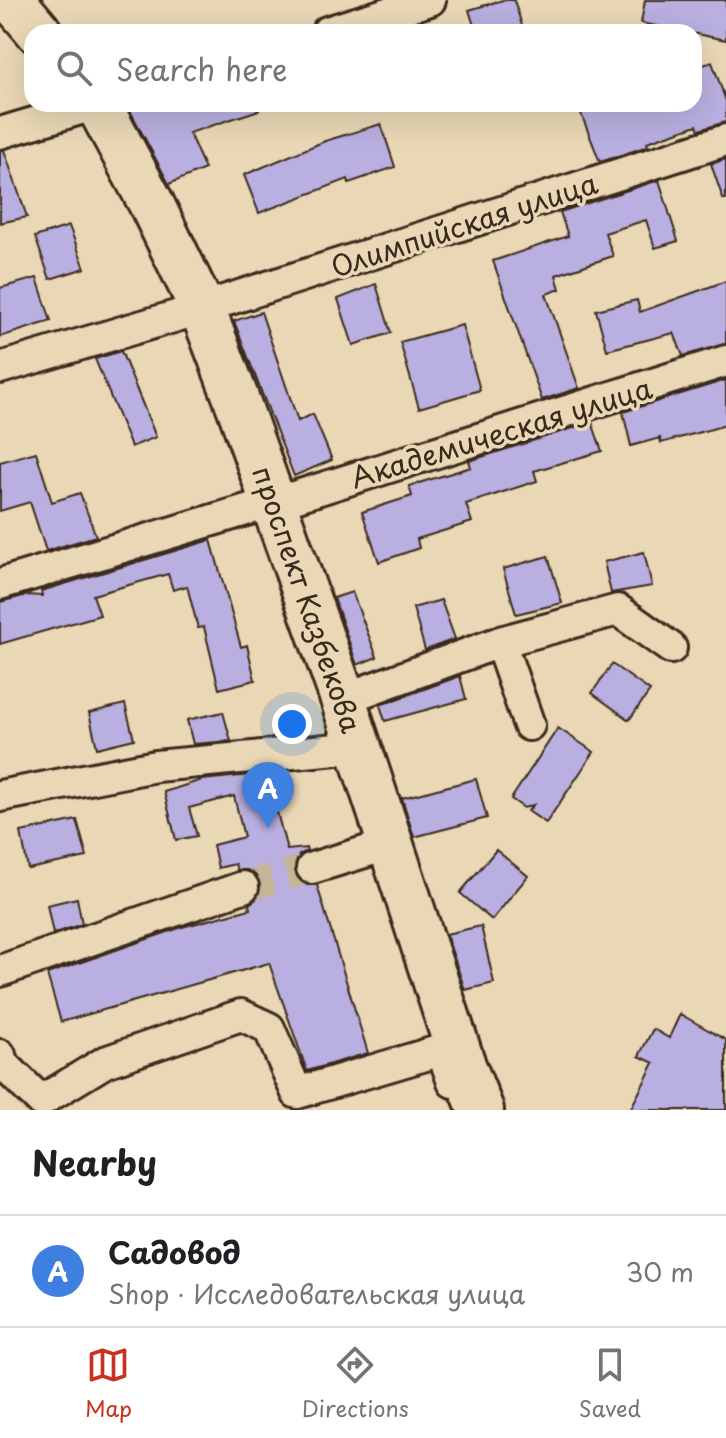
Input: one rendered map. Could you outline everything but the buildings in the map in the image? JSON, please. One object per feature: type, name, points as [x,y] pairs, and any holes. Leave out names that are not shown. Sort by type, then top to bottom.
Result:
[{"type":"highway","points":[[12,0],[32,24]]},
{"type":"highway","name":"проспект Казбекова","points":[[94,112],[151,203],[196,310],[343,699],[464,1068],[481,1110]]},
{"type":"street","points":[[353,24],[430,0]]},
{"type":"street","points":[[0,3],[24,32]]},
{"type":"street","points":[[0,133],[68,112]]},
{"type":"street","name":"Олимпийская улица","points":[[0,368],[196,310],[726,140]]},
{"type":"street","name":"Академическая улица","points":[[0,584],[269,504],[726,361]]},
{"type":"street","points":[[269,504],[463,1110]]},
{"type":"street","points":[[343,699],[500,642],[618,610],[671,648]]},
{"type":"street","points":[[500,642],[529,725]]},
{"type":"street","points":[[0,796],[156,766],[347,748]]},
{"type":"street","points":[[312,868],[381,847]]},
{"type":"street","points":[[0,971],[243,887]]},
{"type":"street","points":[[0,1055],[2,1063],[41,1101],[105,1062],[241,1015],[269,1028],[297,1093],[322,1105],[325,1110]]},
{"type":"street","points":[[297,1093],[442,1050]]},
{"type":"tunnel","points":[[243,887],[312,868]]},
{"type":"place","name":"Садовод","points":[[268,828]]}]
